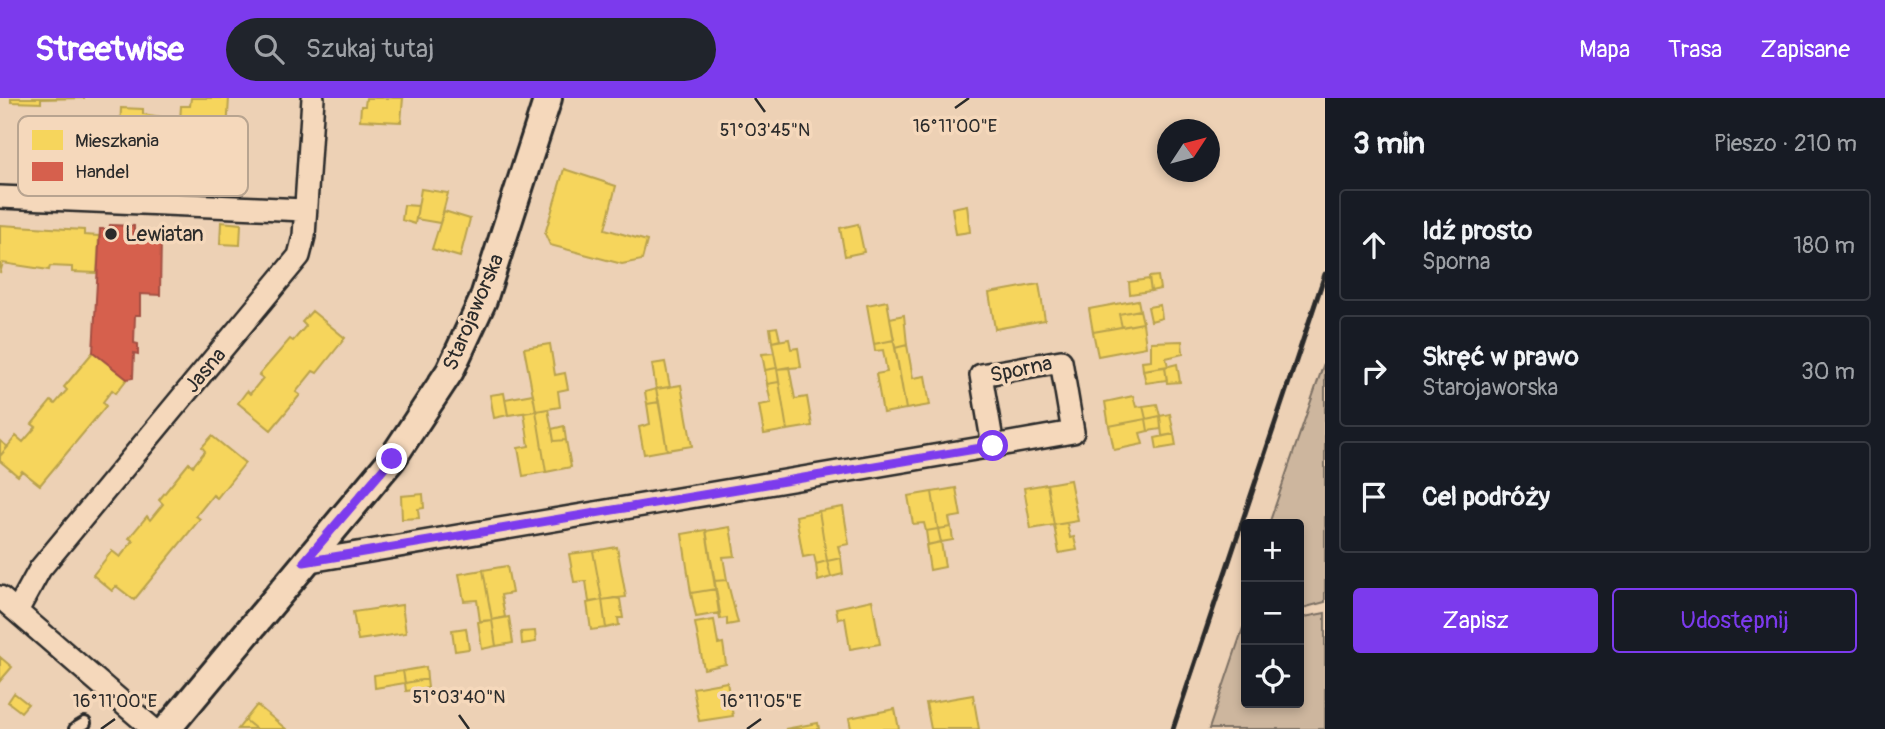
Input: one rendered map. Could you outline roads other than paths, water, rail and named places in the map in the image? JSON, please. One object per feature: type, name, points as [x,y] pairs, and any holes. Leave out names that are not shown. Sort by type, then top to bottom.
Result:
[{"type":"street","name":"Jasna","points":[[17,611],[40,569],[299,256],[304,236],[313,98]]},
{"type":"street","name":"Starojaworska","points":[[167,729],[392,459],[450,371],[483,300],[548,98]]},
{"type":"street","points":[[0,197],[304,210]]},
{"type":"street","name":"Sporna","points":[[304,562],[993,446],[1073,432],[1060,361],[981,374],[993,446]]},
{"type":"street","points":[[0,597],[153,729]]},
{"type":"railway","points":[[1173,729],[1325,274]]},
{"type":"place","name":"Lewiatan","points":[[111,234]]}]
